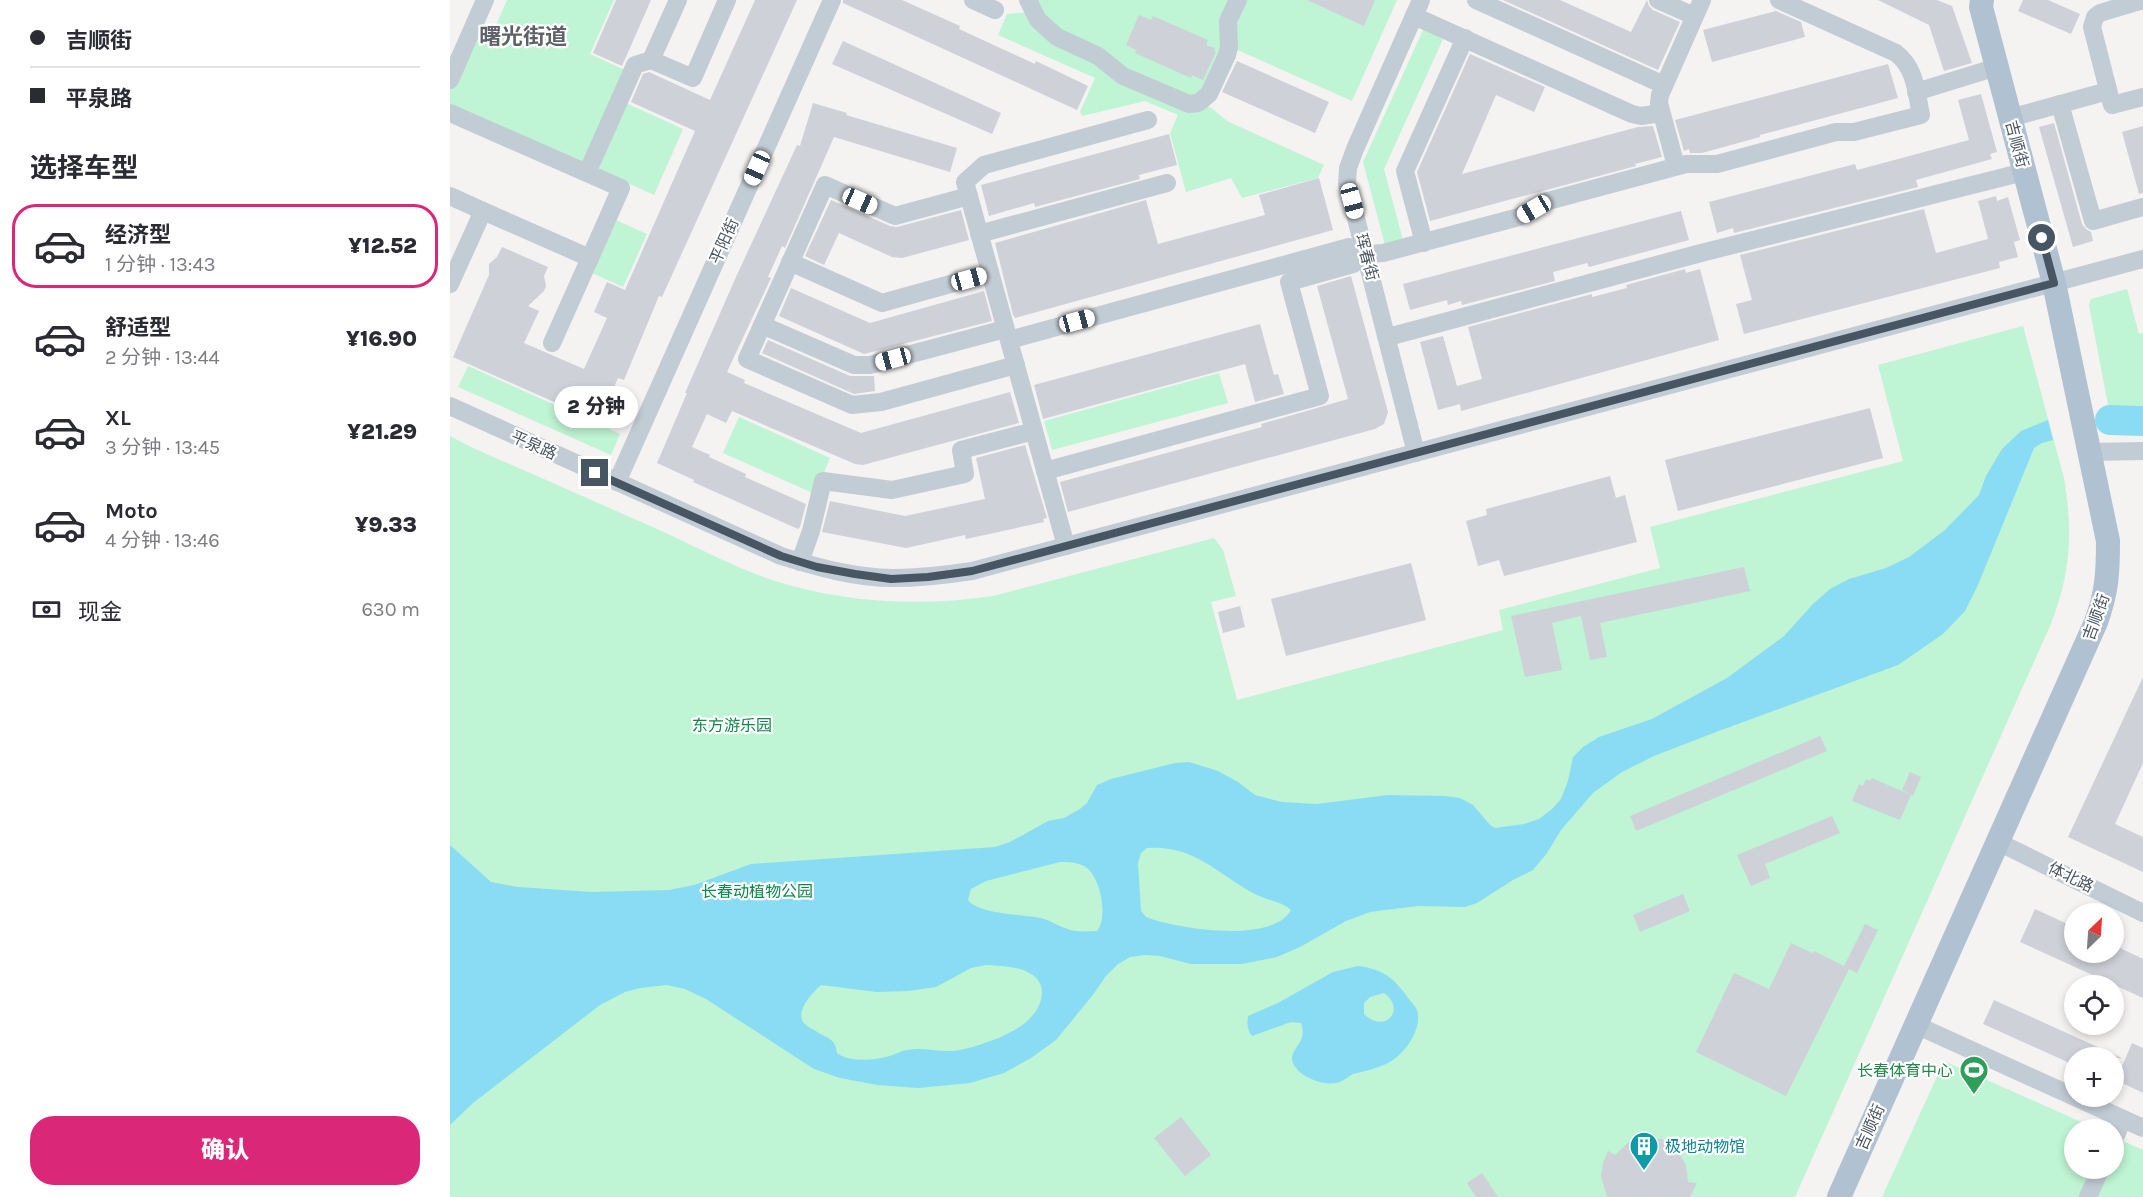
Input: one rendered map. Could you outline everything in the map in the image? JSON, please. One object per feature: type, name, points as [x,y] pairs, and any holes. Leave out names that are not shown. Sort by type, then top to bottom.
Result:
[{"type":"main road","name":"吉顺街","points":[[1839,1197],[2096,622],[2105,596],[2108,572],[2108,541],[2054,283],[1981,7],[1982,0]]},
{"type":"street","points":[[450,80],[485,0]]},
{"type":"street","points":[[651,60],[678,0]]},
{"type":"street","points":[[587,173],[635,65],[651,60],[693,78],[727,0]]},
{"type":"street","name":"平阳街","points":[[617,482],[832,0]]},
{"type":"street","points":[[973,0],[996,10]]},
{"type":"street","points":[[1028,0],[1038,20],[1057,37],[1098,56],[1123,76],[1189,104],[1198,103],[1209,94],[1227,55],[1228,21],[1238,0]]},
{"type":"street","points":[[1476,0],[1664,85]]},
{"type":"street","points":[[1658,0],[1698,8],[1664,85],[1659,103],[1676,166]]},
{"type":"street","points":[[762,325],[854,365],[870,365],[1007,334],[1349,247],[1366,254],[1383,254],[1519,217],[1548,201],[1676,166],[1717,164],[1836,132],[1854,132],[1921,115],[1910,67],[1896,53],[1779,0]]},
{"type":"street","points":[[2143,0],[2104,11],[2095,17],[2092,32],[2112,105],[2143,97]]},
{"type":"street","points":[[1418,8],[1465,38],[1632,114],[1641,116],[1661,113]]},
{"type":"street","name":"珲春街","points":[[1416,453],[1347,183],[1348,168],[1355,149],[1418,8]]},
{"type":"street","points":[[1424,243],[1405,171],[1465,38]]},
{"type":"street","points":[[1916,92],[1997,67]]},
{"type":"street","points":[[2010,118],[2109,91]]},
{"type":"street","points":[[2061,105],[2093,220],[2143,207]]},
{"type":"street","points":[[450,112],[621,188],[552,343]]},
{"type":"street","points":[[1066,546],[965,182],[984,165],[1148,120]]},
{"type":"street","points":[[1388,337],[1701,253],[2024,172]]},
{"type":"street","points":[[980,234],[1167,183]]},
{"type":"street","points":[[969,196],[895,216],[825,185],[747,358],[852,405],[880,402],[1016,365]]},
{"type":"street","points":[[450,196],[590,258]]},
{"type":"street","points":[[451,280],[483,211]]},
{"type":"street","points":[[1045,471],[1320,396],[1289,282],[1353,264],[1366,254]]},
{"type":"street","name":"平泉路","points":[[450,406],[781,556],[855,574],[891,579],[928,577],[972,571],[2143,259]]},
{"type":"street","points":[[790,262],[882,303],[990,273]]},
{"type":"street","points":[[800,562],[811,531],[823,481],[892,490],[965,474],[961,450],[1034,430]]},
{"type":"street","points":[[2089,452],[2143,451]]},
{"type":"street","name":"体北路","points":[[1998,842],[2143,913]]},
{"type":"street","points":[[1916,1025],[2123,1119]]},
{"type":"street","points":[[2124,1119],[2143,1128]]},
{"type":"street","points":[[2088,1197],[2096,1179]]},
{"type":"green space","points":[[507,0],[614,0],[590,54],[627,71],[584,161],[580,162],[450,104],[450,90],[479,25],[493,32]]},
{"type":"green space","points":[[1032,0],[1233,0],[1225,47],[1206,92],[1190,100],[1059,34]]},
{"type":"green space","points":[[1242,0],[1397,0],[1352,101],[1233,48],[1234,14]]},
{"type":"green space","points":[[1029,12],[1045,33],[1205,103],[1227,121],[1324,165],[1318,178],[1242,198],[1231,178],[1186,192],[1170,133],[1178,115],[1145,101],[1082,116],[1080,112],[1095,78],[998,35],[1007,14]]},
{"type":"green space","points":[[1424,28],[1444,37],[1384,169],[1403,240],[1385,245],[1363,162]]},
{"type":"green space","points":[[626,103],[683,129],[654,195],[601,171],[599,168]]},
{"type":"green space","points":[[616,220],[647,234],[623,287],[592,273]]},
{"type":"green space","points":[[2127,289],[2139,334],[2143,333],[2143,406],[2108,405],[2089,305],[2091,299]]},
{"type":"green space","name":"长春动植物公园","points":[[2023,326],[2064,478],[2067,498],[2069,535],[2062,589],[2050,626],[1795,1197],[450,1197],[450,436],[758,575],[799,588],[854,598],[910,602],[993,596],[1214,538],[1223,550],[1236,596],[1211,602],[1237,700],[1503,630],[1499,610],[1660,568],[1650,527],[1903,461],[1878,365]]},
{"type":"green space","points":[[468,366],[620,434],[611,455],[458,387]]},
{"type":"green space","points":[[1219,373],[1228,403],[1052,450],[1044,421]]},
{"type":"green space","points":[[739,417],[830,458],[815,494],[723,453]]},
{"type":"green space","name":"长春体育中心","points":[[1944,1061],[2074,1119],[2064,1119],[2064,1179],[2124,1179],[2124,1141],[2143,1150],[2143,1197],[1882,1197]]},
{"type":"water","points":[[2048,420],[2053,440],[2034,448],[1978,585],[1965,611],[1943,634],[1898,665],[1654,756],[1622,772],[1593,793],[1561,830],[1533,870],[1477,903],[1465,907],[1418,906],[1370,912],[1346,921],[1277,957],[1242,964],[1191,964],[1160,956],[1130,957],[1118,964],[1106,976],[1056,1040],[1031,1058],[1004,1073],[970,1083],[918,1088],[877,1085],[840,1078],[814,1069],[706,999],[685,989],[667,985],[640,988],[625,992],[600,1005],[473,1103],[450,1125],[450,845],[491,882],[518,887],[592,892],[669,890],[694,885],[751,864],[995,847],[1010,842],[1048,821],[1064,818],[1080,809],[1087,803],[1097,785],[1111,779],[1175,763],[1189,762],[1218,771],[1255,795],[1282,802],[1317,804],[1388,795],[1445,796],[1460,798],[1473,805],[1495,828],[1524,824],[1539,819],[1561,799],[1573,757],[1583,747],[1599,737],[1652,719],[1727,678],[1784,636],[1830,589],[1849,579],[1886,568],[1909,557],[1945,530],[1979,495],[1986,476],[2002,449],[2021,431]],"holes":[[[1147,848],[1163,848],[1191,855],[1253,893],[1291,910],[1281,921],[1265,927],[1245,930],[1200,929],[1160,922],[1146,917],[1141,911],[1138,863],[1141,853]],[[1060,862],[1072,862],[1084,866],[1094,878],[1101,896],[1101,925],[1097,931],[1069,930],[1036,917],[982,909],[968,900],[971,889],[986,881]],[[986,965],[1003,966],[1021,969],[1031,974],[1040,983],[1042,989],[1041,1001],[1035,1012],[1013,1031],[982,1044],[954,1051],[912,1049],[890,1056],[862,1060],[837,1053],[833,1042],[806,1025],[801,1017],[806,1002],[821,985],[877,992],[908,991],[936,987],[971,968]]]},
{"type":"water","points":[[1358,966],[1385,974],[1396,983],[1413,1004],[1418,1017],[1411,1041],[1394,1059],[1379,1067],[1353,1074],[1337,1083],[1324,1083],[1305,1076],[1293,1062],[1292,1057],[1302,1037],[1301,1023],[1291,1022],[1252,1036],[1248,1029],[1248,1016],[1278,1003],[1333,972]],"holes":[[[1384,993],[1391,999],[1394,1006],[1393,1012],[1386,1021],[1372,1020],[1364,1014],[1364,1003],[1370,997]]]},
{"type":"building","points":[[616,0],[651,0],[622,66],[593,53]]},
{"type":"building","points":[[755,0],[797,0],[662,297],[659,296],[624,380],[618,378],[599,422],[453,357],[489,275],[489,264],[497,257],[502,247],[548,267],[544,276],[546,286],[544,291],[528,306],[539,311],[524,343],[584,369],[607,318],[594,312],[607,282],[625,290],[695,131],[631,102],[643,74],[649,72],[710,100]]},
{"type":"building","points":[[843,0],[902,0],[960,26],[959,29],[1035,64],[1036,61],[1088,86],[1077,110],[843,3]]},
{"type":"building","points":[[1307,0],[1375,0],[1364,26]]},
{"type":"building","points":[[1503,0],[1560,0],[1631,32],[1647,0],[1653,10],[1680,22],[1658,70]]},
{"type":"building","points":[[1878,0],[1937,0],[1952,6],[1972,63],[1944,71],[1929,25]]},
{"type":"building","points":[[2023,0],[2048,0],[2080,14],[2071,34],[2018,11]]},
{"type":"building","points":[[1776,11],[1801,22],[1805,37],[1712,62],[1703,30]]},
{"type":"building","points":[[1139,15],[1151,20],[1153,16],[1208,40],[1206,45],[1215,48],[1216,52],[1203,80],[1192,75],[1191,78],[1135,53],[1136,50],[1126,45]]},
{"type":"building","points":[[843,41],[1001,113],[992,134],[832,64]]},
{"type":"building","points":[[1470,54],[1545,87],[1534,112],[1496,95],[1462,174],[1638,127],[1653,126],[1662,157],[1430,221],[1417,172]]},
{"type":"building","points":[[1237,61],[1329,102],[1315,133],[1222,92]]},
{"type":"building","points":[[1888,64],[1898,98],[1702,153],[1690,153],[1689,149],[1684,151],[1675,120]]},
{"type":"building","points":[[1981,94],[1997,152],[1990,154],[1992,159],[1916,180],[1918,187],[1734,233],[1733,228],[1717,233],[1709,202],[1855,164],[1857,170],[1969,140],[1958,100]]},
{"type":"building","points":[[813,103],[957,148],[950,172],[834,137],[785,248],[782,246],[768,277],[771,278],[727,372],[745,380],[744,383],[861,433],[1010,392],[1019,423],[863,465],[855,464],[732,411],[726,423],[707,414],[692,447],[746,474],[745,477],[806,504],[798,529],[693,482],[694,480],[657,463],[736,277],[797,145],[800,146]]},
{"type":"building","points":[[2054,123],[2082,224],[2091,232],[2093,241],[2073,247],[2039,127]]},
{"type":"building","points":[[2143,126],[2143,193],[2139,194],[2122,132]]},
{"type":"building","points":[[1169,134],[1177,165],[1139,175],[1140,179],[1035,207],[1034,203],[989,216],[981,185]]},
{"type":"building","points":[[1319,178],[1333,230],[1015,318],[1013,315],[995,243],[1146,200],[1158,244],[1265,215],[1259,195]]},
{"type":"building","points":[[1996,196],[1997,201],[2008,197],[2020,240],[2014,242],[2018,257],[1999,262],[2000,268],[1744,334],[1736,304],[1752,300],[1740,255],[1924,209],[1936,253],[1988,239],[1978,201]]},
{"type":"building","points":[[831,200],[897,227],[961,210],[969,240],[902,258],[892,257],[839,233],[824,265],[805,256]]},
{"type":"building","points":[[1681,211],[1689,240],[1589,267],[1587,263],[1553,272],[1555,281],[1462,305],[1461,301],[1448,305],[1447,300],[1410,310],[1403,284]]},
{"type":"building","points":[[1685,269],[1686,273],[1700,269],[1719,340],[1461,411],[1460,404],[1438,410],[1420,342],[1443,336],[1457,386],[1482,379],[1468,327],[1592,294],[1592,297],[1627,288],[1626,285]]},
{"type":"building","points":[[1351,276],[1388,412],[1384,424],[1375,429],[1068,512],[1060,482],[1262,427],[1261,424],[1348,399],[1317,286]]},
{"type":"building","points":[[791,288],[870,323],[984,291],[992,321],[864,354],[779,316]]},
{"type":"building","points":[[1260,324],[1274,375],[1278,374],[1284,394],[1255,402],[1245,364],[1043,419],[1034,385]]},
{"type":"building","points":[[768,340],[850,376],[874,376],[875,391],[854,394],[762,353]]},
{"type":"building","points":[[1870,408],[1883,458],[1678,511],[1665,460]]},
{"type":"building","points":[[1025,445],[1047,518],[1043,519],[1044,522],[966,539],[965,535],[906,548],[822,532],[830,501],[905,516],[985,499],[976,458]]},
{"type":"building","points":[[1610,476],[1616,498],[1625,495],[1637,542],[1504,576],[1499,560],[1478,566],[1466,521],[1487,515],[1486,509]]},
{"type":"building","points":[[1411,563],[1426,620],[1286,656],[1271,599]]},
{"type":"building","points":[[1744,567],[1750,591],[1600,623],[1607,657],[1590,660],[1581,616],[1552,623],[1562,670],[1525,677],[1511,616]]},
{"type":"building","points":[[1240,606],[1245,627],[1223,633],[1218,612]]},
{"type":"building","points":[[2143,677],[2143,763],[2115,824],[2143,837],[2143,872],[2068,837]]},
{"type":"building","points":[[1820,736],[1827,751],[1636,831],[1630,816]]},
{"type":"building","points":[[1910,772],[1921,777],[1913,796],[1902,790]]},
{"type":"building","points":[[1872,778],[1911,795],[1900,820],[1852,801],[1859,784],[1863,786],[1866,779],[1870,781]]},
{"type":"building","points":[[1832,816],[1840,833],[1765,864],[1770,878],[1751,886],[1737,855]]},
{"type":"building","points":[[1683,894],[1690,911],[1640,932],[1633,915]]},
{"type":"building","points":[[2035,909],[2064,922],[2064,962],[2020,942]]},
{"type":"building","points":[[1865,924],[1878,930],[1857,973],[1849,969],[1786,1096],[1696,1052],[1734,973],[1769,989],[1791,943],[1812,953],[1814,951],[1844,966]]},
{"type":"building","points":[[2124,950],[2143,959],[2143,998],[2124,989],[2124,975],[2092,975],[2066,963],[2124,963]]},
{"type":"building","points":[[1994,1000],[2064,1032],[2064,1035],[2071,1035],[2098,1047],[2064,1047],[2064,1060],[1983,1024]]},
{"type":"building","points":[[2132,1043],[2143,1048],[2143,1093],[2124,1084],[2124,1062]]},
{"type":"building","points":[[1181,1117],[1211,1155],[1185,1176],[1154,1138]]},
{"type":"building","name":"极地动物馆","points":[[1645,1137],[1662,1139],[1677,1149],[1686,1165],[1688,1182],[1697,1183],[1690,1197],[1607,1197],[1601,1176],[1608,1151],[1615,1155],[1629,1142]]},
{"type":"building","points":[[1482,1173],[1498,1197],[1476,1197],[1467,1183]]},
{"type":"waterway","points":[[2110,420],[2143,421]]},
{"type":"place","name":"长春体育中心","points":[[1974,1096]]},
{"type":"place","name":"极地动物馆","points":[[1644,1172]]},
{"type":"district","name":"曙光街道","points":[[523,37]]},
{"type":"route","points":[[595,473],[781,556],[817,567],[891,579],[972,571],[2054,283],[2042,238]]},
{"type":"park label","name":"东方游乐园","points":[[732,725]]}]
